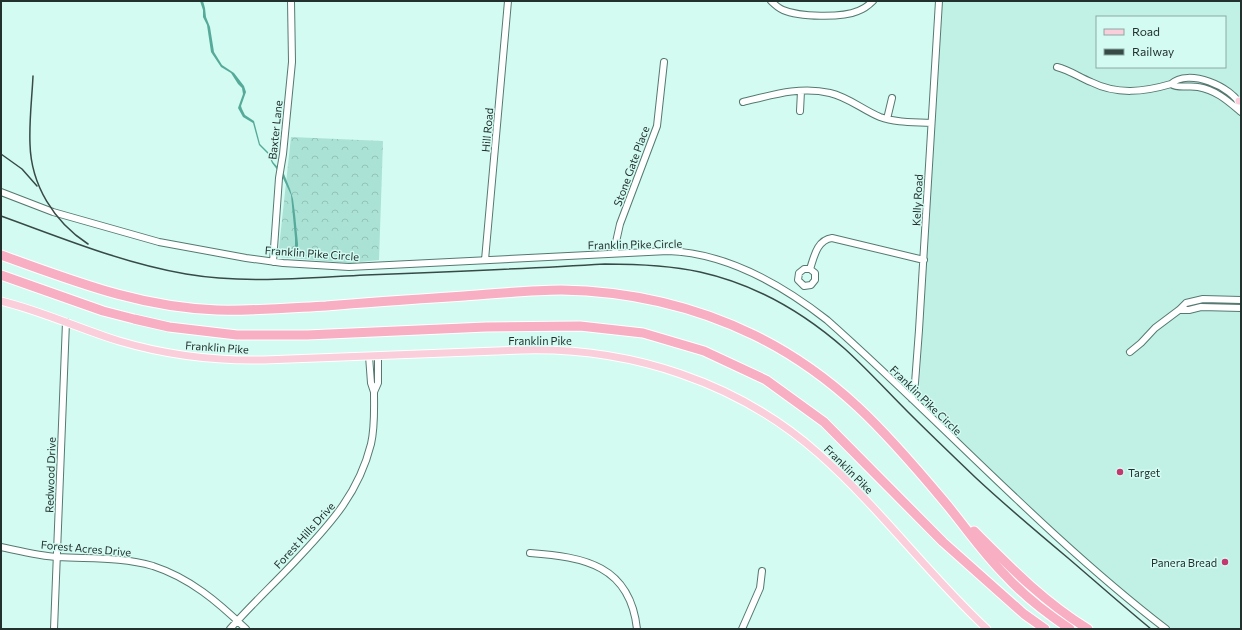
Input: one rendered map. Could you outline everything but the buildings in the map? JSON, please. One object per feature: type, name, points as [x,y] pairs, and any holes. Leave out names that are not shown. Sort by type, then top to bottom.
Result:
[{"type":"highway","points":[[1,255],[113,294],[160,304],[202,309],[276,309],[559,290],[620,295],[670,304],[703,314],[751,334],[785,352],[821,376],[852,400],[883,430],[1011,582],[1036,604],[1070,629]]},
{"type":"highway","points":[[1,275],[103,311],[134,319],[169,327],[237,335],[307,335],[486,327],[580,326],[643,333],[704,351],[766,380],[824,422],[943,542],[1024,614],[1045,629]]},
{"type":"highway","points":[[945,502],[1028,584],[1058,609],[1088,629]]},
{"type":"main road","name":"Franklin Pike","points":[[1,301],[128,343],[167,353],[197,357],[250,360],[525,350],[579,351],[644,362],[675,371],[736,397],[795,434],[820,455],[856,490],[953,596],[987,629]]},
{"type":"street","name":"Baxter Lane","points":[[273,262],[280,171],[292,62],[291,1]]},
{"type":"street","name":"Hill Road","points":[[485,260],[508,1]]},
{"type":"street","points":[[771,1],[780,9],[790,13],[825,15],[852,13],[864,8],[873,1]]},
{"type":"street","name":"Kelly Road","points":[[912,400],[916,383],[939,1]]},
{"type":"street","name":"Stone Gate Place","points":[[615,253],[620,224],[657,126],[664,62]]},
{"type":"street","points":[[1057,66],[1096,85],[1119,90],[1143,90],[1171,84],[1177,79],[1201,79],[1222,87],[1240,102]]},
{"type":"street","points":[[1171,84],[1176,87],[1191,86],[1209,90],[1222,96],[1241,112]]},
{"type":"street","points":[[800,111],[801,91]]},
{"type":"street","points":[[743,102],[779,92],[820,91],[835,94],[887,119],[931,122]]},
{"type":"street","points":[[887,119],[892,98]]},
{"type":"street","name":"Franklin Pike Circle","points":[[1,192],[53,212],[159,242],[273,262],[349,267],[668,251],[700,255],[726,263],[767,279],[792,294],[826,320],[1069,548],[1124,596],[1166,629]]},
{"type":"street","points":[[810,269],[821,244],[832,238],[924,260]]},
{"type":"street","points":[[1130,352],[1155,328],[1186,303],[1198,300],[1241,300]]},
{"type":"street","points":[[1179,310],[1201,307],[1241,308]]},
{"type":"street","name":"Redwood Drive","points":[[54,629],[66,322]]},
{"type":"street","name":"Forest Hills Drive","points":[[369,356],[370,383],[374,392]]},
{"type":"street","name":"Forest Hills Drive","points":[[230,629],[326,528],[346,502],[360,473],[371,444],[374,421],[374,392],[378,383],[378,356]]},
{"type":"street","name":"Forest Acres Drive","points":[[1,547],[57,557],[121,560],[153,566],[198,588],[216,601],[246,629]]},
{"type":"street","points":[[530,553],[577,558],[589,562],[606,572],[618,582],[630,600],[637,629]]},
{"type":"street","points":[[742,629],[760,588],[762,571]]},
{"type":"shaded area","points":[[200,1],[203,1],[205,8],[214,52],[222,65],[234,73],[244,86],[246,92],[241,106],[242,109],[245,115],[254,121],[260,144],[269,153],[273,162],[284,174],[290,189],[295,214],[298,258],[295,258],[295,238],[291,195],[282,176],[272,163],[268,154],[259,145],[253,123],[243,117],[238,108],[243,94],[242,88],[231,73],[221,67],[211,52],[207,25],[203,17],[203,10]]},
{"type":"shaded area","points":[[941,1],[1241,1],[1241,629],[1159,629],[918,411]]},
{"type":"green space","points":[[291,137],[383,141],[379,260],[350,263],[278,257]]},
{"type":"railway","points":[[33,76],[30,144],[31,159],[35,174],[40,188],[55,214],[65,225],[88,244]]},
{"type":"railway","points":[[1,154],[22,169],[37,186]]},
{"type":"railway","points":[[1,216],[115,257],[162,269],[208,277],[253,280],[298,279],[617,264],[652,265],[676,268],[700,272],[740,284],[777,301],[795,312],[812,323],[845,349],[987,488],[1151,629]]},
{"type":"place","name":"Target","points":[[1120,472]]},
{"type":"place","name":"Panera Bread","points":[[1225,562]]}]
